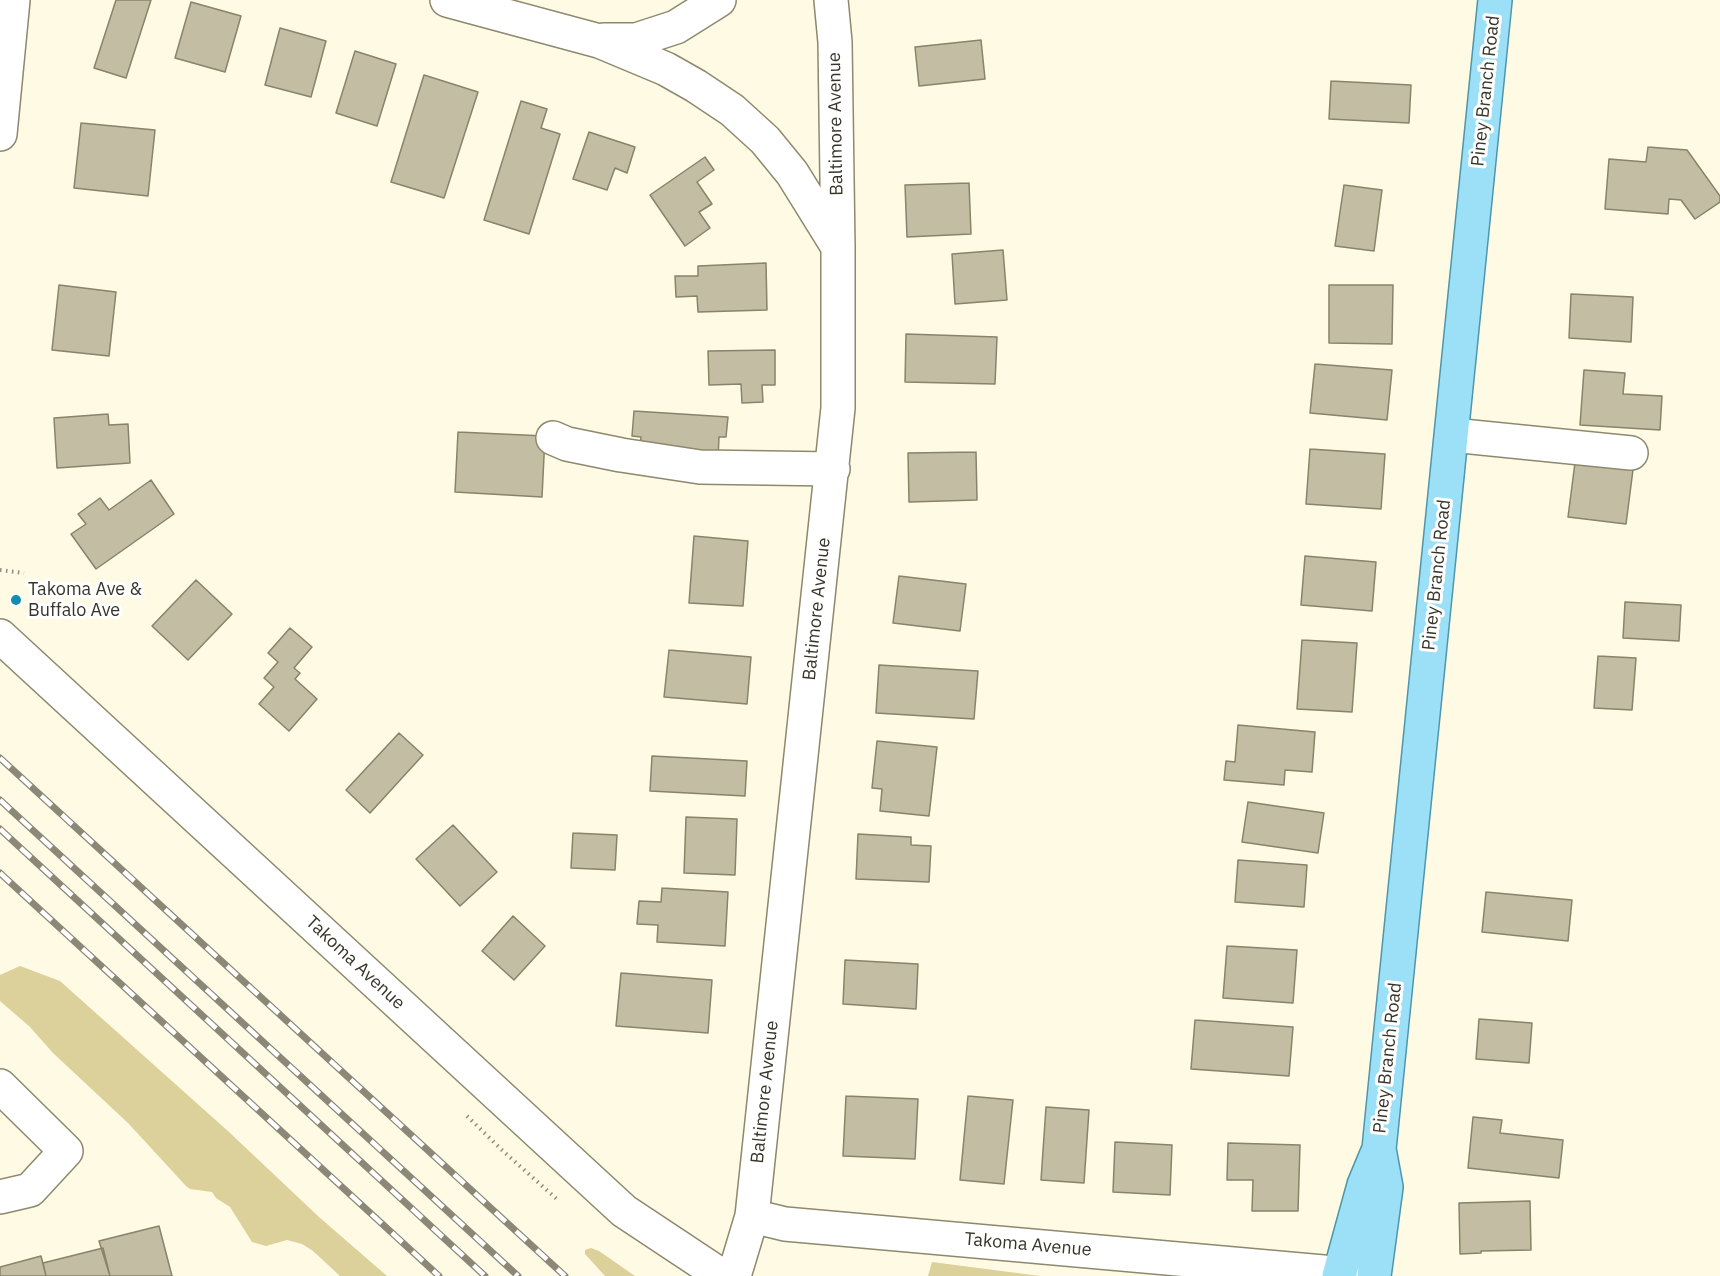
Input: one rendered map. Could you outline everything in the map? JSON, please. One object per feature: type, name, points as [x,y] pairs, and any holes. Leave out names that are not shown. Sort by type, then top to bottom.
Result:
[{"type":"main road","name":"Piney Branch Road","points":[[1379,1149],[1496,0]]},
{"type":"main road","points":[[1349,1275],[1364,1185],[1379,1149]]},
{"type":"main road","points":[[1374,1276],[1386,1187],[1379,1149]]},
{"type":"street","points":[[0,134],[13,0]]},
{"type":"street","points":[[447,0],[599,41],[666,69],[696,86],[732,110],[765,140],[792,173],[838,247]]},
{"type":"street","points":[[599,41],[636,39],[676,27],[719,0]]},
{"type":"street","name":"Baltimore Avenue","points":[[752,1216],[838,408],[835,42],[831,0]]},
{"type":"street","points":[[1452,435],[1631,453]]},
{"type":"street","points":[[553,438],[567,444],[621,455],[700,467],[832,469]]},
{"type":"street","name":"Takoma Avenue","points":[[0,636],[624,1211],[722,1276]]},
{"type":"street","points":[[0,1086],[66,1151],[30,1190],[0,1197]]},
{"type":"street","points":[[734,1276],[752,1216]]},
{"type":"street","name":"Takoma Avenue","points":[[752,1216],[785,1224],[1349,1275]]},
{"type":"path","points":[[0,570],[24,573]]},
{"type":"shaded area","points":[[20,966],[60,981],[387,1276],[340,1276],[302,1244],[287,1240],[266,1246],[252,1242],[230,1207],[216,1198],[212,1192],[190,1189],[186,1186],[128,1123],[53,1053],[30,1027],[0,1001],[0,975]]},
{"type":"shaded area","points":[[591,1248],[635,1276],[605,1276],[585,1254],[585,1250]]},
{"type":"shaded area","points":[[932,1262],[1040,1276],[928,1276]]},
{"type":"building","points":[[116,0],[151,0],[126,78],[94,68]]},
{"type":"building","points":[[191,2],[241,16],[225,72],[175,58]]},
{"type":"building","points":[[280,28],[326,41],[311,97],[265,85]]},
{"type":"building","points":[[981,40],[985,79],[919,86],[915,47]]},
{"type":"building","points":[[355,51],[396,64],[377,126],[336,113]]},
{"type":"building","points":[[424,75],[478,92],[444,198],[391,182]]},
{"type":"building","points":[[1331,81],[1411,85],[1409,123],[1329,119]]},
{"type":"building","points":[[521,101],[547,109],[541,128],[560,134],[529,234],[484,220]]},
{"type":"building","points":[[81,123],[155,130],[148,196],[74,188]]},
{"type":"building","points":[[589,132],[635,147],[627,173],[615,168],[607,190],[573,179]]},
{"type":"building","points":[[1648,147],[1687,150],[1720,196],[1720,202],[1695,219],[1681,200],[1669,199],[1668,214],[1605,209],[1609,159],[1646,162]]},
{"type":"building","points":[[705,157],[714,170],[697,182],[712,204],[699,212],[710,228],[685,246],[650,195]]},
{"type":"building","points":[[969,183],[971,234],[907,237],[905,185]]},
{"type":"building","points":[[1344,185],[1382,190],[1374,251],[1335,246]]},
{"type":"building","points":[[1003,250],[1007,300],[955,304],[952,254]]},
{"type":"building","points":[[766,263],[767,310],[698,312],[697,296],[676,297],[675,276],[698,276],[698,266]]},
{"type":"building","points":[[59,285],[116,292],[109,356],[52,350]]},
{"type":"building","points":[[1329,285],[1393,285],[1392,344],[1329,343]]},
{"type":"building","points":[[1571,294],[1633,297],[1631,342],[1569,338]]},
{"type":"building","points":[[906,334],[997,337],[995,384],[905,382]]},
{"type":"building","points":[[775,350],[775,385],[762,385],[763,402],[742,403],[741,384],[709,385],[708,351]]},
{"type":"building","points":[[1315,364],[1392,370],[1387,420],[1310,413]]},
{"type":"building","points":[[1584,370],[1625,373],[1623,394],[1662,396],[1660,430],[1580,425]]},
{"type":"building","points":[[634,411],[728,417],[726,437],[719,437],[718,459],[640,446],[641,437],[632,436]]},
{"type":"building","points":[[108,414],[109,425],[128,424],[130,463],[57,468],[54,418]]},
{"type":"building","points":[[458,432],[545,436],[542,497],[455,492]]},
{"type":"building","points":[[1310,449],[1385,454],[1381,509],[1306,504]]},
{"type":"building","points":[[976,452],[977,500],[909,502],[908,453]]},
{"type":"building","points":[[1576,455],[1634,462],[1626,524],[1568,517]]},
{"type":"building","points":[[151,480],[174,514],[96,569],[71,534],[86,524],[78,514],[100,498],[109,510]]},
{"type":"building","points":[[694,536],[748,541],[743,606],[689,603]]},
{"type":"building","points":[[1305,556],[1376,562],[1372,611],[1301,605]]},
{"type":"building","points":[[899,576],[966,584],[960,631],[893,623]]},
{"type":"building","points":[[196,580],[232,614],[188,660],[152,626]]},
{"type":"building","points":[[1625,602],[1681,605],[1679,641],[1623,638]]},
{"type":"building","points":[[290,628],[312,647],[294,668],[300,673],[295,679],[317,699],[289,731],[259,704],[274,687],[264,678],[278,662],[268,653]]},
{"type":"building","points":[[1302,640],[1357,643],[1352,712],[1297,709]]},
{"type":"building","points":[[669,650],[751,657],[747,704],[664,697]]},
{"type":"building","points":[[1598,656],[1636,658],[1632,710],[1594,708]]},
{"type":"building","points":[[879,665],[978,671],[974,719],[876,713]]},
{"type":"building","points":[[1238,725],[1315,732],[1312,772],[1285,770],[1284,785],[1224,780],[1226,761],[1235,762]]},
{"type":"building","points":[[399,733],[423,755],[370,813],[346,790]]},
{"type":"building","points":[[877,741],[937,747],[929,816],[880,811],[882,789],[872,788]]},
{"type":"building","points":[[652,756],[747,761],[745,796],[650,791]]},
{"type":"building","points":[[1248,802],[1324,813],[1318,853],[1242,842]]},
{"type":"building","points":[[686,817],[737,819],[735,875],[684,873]]},
{"type":"building","points":[[453,825],[497,872],[460,906],[416,859]]},
{"type":"building","points":[[573,833],[617,835],[615,870],[571,868]]},
{"type":"building","points":[[858,834],[911,837],[911,845],[931,846],[929,882],[856,879]]},
{"type":"building","points":[[1238,860],[1307,865],[1304,907],[1235,902]]},
{"type":"building","points":[[662,888],[728,892],[725,946],[657,942],[658,925],[637,924],[639,901],[661,902]]},
{"type":"building","points":[[1486,892],[1572,900],[1568,941],[1482,932]]},
{"type":"building","points":[[513,916],[545,946],[514,980],[482,951]]},
{"type":"building","points":[[1227,946],[1297,950],[1293,1003],[1223,998]]},
{"type":"building","points":[[845,960],[918,964],[916,1009],[843,1004]]},
{"type":"building","points":[[621,973],[712,980],[708,1033],[616,1026]]},
{"type":"building","points":[[1479,1019],[1532,1023],[1529,1063],[1476,1059]]},
{"type":"building","points":[[1195,1020],[1293,1027],[1289,1076],[1191,1069]]},
{"type":"building","points":[[846,1096],[918,1099],[915,1159],[843,1156]]},
{"type":"building","points":[[968,1096],[1013,1100],[1004,1184],[960,1180]]},
{"type":"building","points":[[1046,1107],[1089,1110],[1084,1183],[1041,1180]]},
{"type":"building","points":[[1473,1117],[1502,1120],[1500,1133],[1563,1140],[1559,1178],[1468,1168]]},
{"type":"building","points":[[1115,1142],[1172,1145],[1170,1195],[1113,1192]]},
{"type":"building","points":[[1228,1143],[1300,1145],[1298,1211],[1252,1211],[1253,1180],[1227,1180]]},
{"type":"building","points":[[1530,1201],[1531,1250],[1481,1251],[1481,1253],[1460,1254],[1459,1203]]},
{"type":"building","points":[[159,1226],[172,1276],[110,1276],[99,1241]]},
{"type":"building","points":[[103,1248],[110,1276],[46,1276],[43,1263]]},
{"type":"building","points":[[41,1256],[46,1276],[0,1276],[0,1267]]},
{"type":"railway","points":[[0,758],[565,1276]]},
{"type":"railway","points":[[0,800],[518,1276]]},
{"type":"railway","points":[[0,829],[485,1276]]},
{"type":"railway","points":[[0,873],[439,1276]]},
{"type":"place","name":"Takoma Ave & Buffalo Ave","points":[[16,600]]}]
